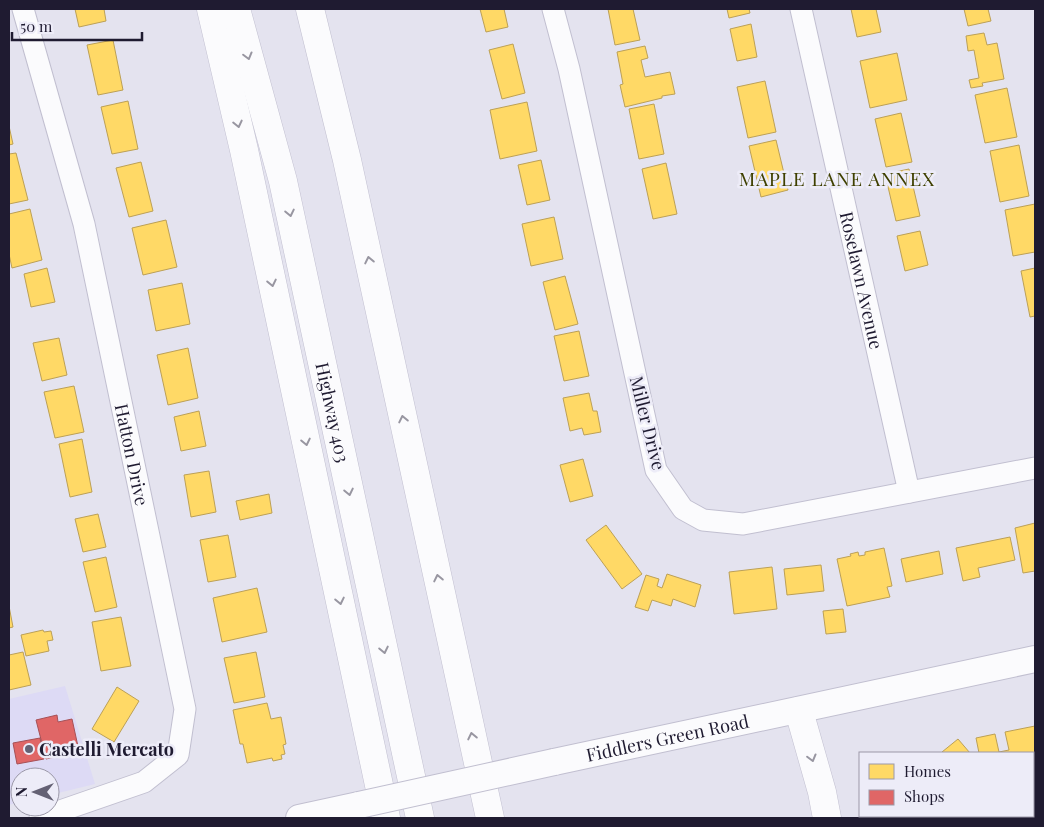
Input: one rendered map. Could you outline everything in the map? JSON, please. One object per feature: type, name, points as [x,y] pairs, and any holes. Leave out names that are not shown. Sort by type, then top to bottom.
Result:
[{"type":"highway","points":[[211,9],[246,160],[386,818]]},
{"type":"highway","name":"Highway 403","points":[[236,9],[283,181],[420,818]]},
{"type":"highway","points":[[310,9],[349,169],[490,818]]},
{"type":"highway","points":[[799,711],[822,792],[827,818]]},
{"type":"main road","name":"Fiddlers Green Road","points":[[299,818],[1035,659]]},
{"type":"street","name":"Hatton Drive","points":[[23,9],[84,224],[185,709],[178,755],[144,782],[40,818]]},
{"type":"street","name":"Miller Drive","points":[[553,9],[569,69],[656,470],[683,509],[704,520],[743,524],[1035,468]]},
{"type":"street","name":"Roselawn Avenue","points":[[801,9],[909,492]]},
{"type":"shaded area","points":[[65,686],[95,784],[60,793],[60,767],[10,767],[9,805],[9,699]]},
{"type":"building: Homes","points":[[75,9],[104,9],[106,21],[79,27]]},
{"type":"building: Homes","points":[[480,9],[504,9],[508,27],[486,32]]},
{"type":"building: Homes","points":[[608,9],[633,9],[640,40],[615,45]]},
{"type":"building: Homes","points":[[727,9],[749,9],[750,13],[729,18]]},
{"type":"building: Homes","points":[[851,9],[876,9],[881,32],[857,37]]},
{"type":"building: Homes","points":[[964,9],[988,9],[991,21],[968,26]]},
{"type":"building: Homes","points":[[751,24],[757,57],[737,61],[730,29]]},
{"type":"building: Homes","points":[[984,33],[987,45],[997,43],[1004,79],[982,83],[983,86],[971,88],[969,80],[979,78],[974,50],[968,51],[966,36]]},
{"type":"building: Homes","points":[[113,40],[123,90],[98,95],[87,45]]},
{"type":"building: Homes","points":[[513,44],[525,93],[502,99],[489,50]]},
{"type":"building: Homes","points":[[645,46],[648,58],[641,60],[645,77],[670,72],[675,94],[625,107],[620,85],[623,84],[617,52]]},
{"type":"building: Homes","points":[[897,53],[907,100],[870,108],[860,61]]},
{"type":"building: Homes","points":[[765,81],[776,132],[748,138],[737,87]]},
{"type":"building: Homes","points":[[1007,88],[1017,137],[985,143],[975,95]]},
{"type":"building: Homes","points":[[128,101],[138,149],[112,154],[101,107]]},
{"type":"building: Homes","points":[[527,102],[537,151],[500,159],[490,110]]},
{"type":"building: Homes","points":[[654,104],[664,154],[639,159],[629,109]]},
{"type":"building: Homes","points":[[901,113],[912,162],[886,167],[875,119]]},
{"type":"building: Homes","points":[[9,126],[13,144],[9,145]]},
{"type":"building: Homes","points":[[776,140],[788,190],[761,197],[749,146]]},
{"type":"building: Homes","points":[[1019,145],[1029,196],[1000,202],[990,151]]},
{"type":"building: Homes","points":[[16,153],[28,200],[9,204],[9,154]]},
{"type":"building: Homes","points":[[541,160],[550,200],[527,205],[518,165]]},
{"type":"building: Homes","points":[[141,162],[153,211],[129,217],[116,168]]},
{"type":"building: Homes","points":[[666,163],[677,214],[653,219],[642,169]]},
{"type":"building: Homes","points":[[909,169],[920,216],[896,221],[885,174]]},
{"type":"building: Homes","points":[[1035,204],[1035,252],[1013,256],[1005,210]]},
{"type":"building: Homes","points":[[30,209],[42,260],[12,268],[9,254],[9,214]]},
{"type":"building: Homes","points":[[554,217],[563,259],[531,266],[522,224]]},
{"type":"building: Homes","points":[[166,220],[177,267],[143,275],[132,228]]},
{"type":"building: Homes","points":[[920,231],[928,265],[905,271],[897,236]]},
{"type":"building: Homes","points":[[47,268],[55,302],[31,307],[24,274]]},
{"type":"building: Homes","points":[[1035,268],[1035,316],[1030,317],[1021,271]]},
{"type":"building: Homes","points":[[565,276],[578,324],[555,330],[543,282]]},
{"type":"building: Homes","points":[[182,283],[190,324],[156,331],[148,290]]},
{"type":"building: Homes","points":[[579,331],[589,376],[564,381],[554,336]]},
{"type":"building: Homes","points":[[59,338],[67,375],[42,381],[33,343]]},
{"type":"building: Homes","points":[[188,348],[198,398],[168,405],[157,355]]},
{"type":"building: Homes","points":[[74,386],[84,432],[55,438],[44,392]]},
{"type":"building: Homes","points":[[589,393],[593,411],[597,411],[601,432],[584,435],[582,428],[570,431],[563,398]]},
{"type":"building: Homes","points":[[199,411],[206,446],[181,451],[174,417]]},
{"type":"building: Homes","points":[[82,439],[92,492],[70,497],[59,444]]},
{"type":"building: Homes","points":[[583,459],[593,496],[570,502],[560,465]]},
{"type":"building: Homes","points":[[209,471],[216,512],[191,517],[184,475]]},
{"type":"building: Homes","points":[[269,494],[272,513],[240,520],[236,501]]},
{"type":"building: Homes","points":[[98,514],[106,547],[83,552],[75,519]]},
{"type":"building: Homes","points":[[1035,523],[1035,571],[1023,573],[1015,528]]},
{"type":"building: Homes","points":[[606,525],[642,574],[622,589],[586,540]]},
{"type":"building: Homes","points":[[228,535],[236,577],[208,582],[200,540]]},
{"type":"building: Homes","points":[[1010,537],[1015,560],[978,568],[980,577],[963,581],[956,548]]},
{"type":"building: Homes","points":[[884,548],[892,586],[887,587],[890,597],[847,606],[837,559],[851,556],[850,554],[858,552],[859,556],[865,555],[865,552]]},
{"type":"building: Homes","points":[[939,551],[943,574],[906,582],[901,559]]},
{"type":"building: Homes","points":[[106,557],[117,607],[95,612],[83,562]]},
{"type":"building: Homes","points":[[821,565],[824,591],[787,595],[784,569]]},
{"type":"building: Homes","points":[[772,567],[777,609],[734,614],[729,572]]},
{"type":"building: Homes","points":[[667,574],[701,585],[695,607],[673,599],[671,606],[652,600],[648,611],[635,607],[646,575],[659,579],[657,586],[662,588]]},
{"type":"building: Homes","points":[[257,588],[267,632],[222,642],[213,598]]},
{"type":"building: Homes","points":[[9,606],[13,627],[9,628]]},
{"type":"building: Homes","points":[[843,609],[846,632],[826,634],[823,611]]},
{"type":"building: Homes","points":[[121,617],[131,666],[101,671],[92,622]]},
{"type":"building: Homes","points":[[43,630],[44,632],[51,631],[53,640],[47,641],[49,651],[26,656],[21,635]]},
{"type":"building: Homes","points":[[23,652],[31,685],[9,690],[9,655]]},
{"type":"building: Homes","points":[[256,652],[265,697],[234,703],[224,658]]},
{"type":"building: Homes","points":[[117,687],[139,701],[114,742],[92,729]]},
{"type":"building: Homes","points":[[267,703],[271,719],[281,717],[286,744],[283,745],[285,754],[281,755],[282,759],[273,761],[272,758],[247,763],[243,744],[240,744],[233,710]]},
{"type":"building: Homes","points":[[1035,726],[1035,761],[1034,752],[999,752],[1009,750],[1005,732]]},
{"type":"building: Homes","points":[[995,734],[999,752],[979,752],[976,738]]},
{"type":"building: Homes","points":[[958,739],[969,752],[942,752]]},
{"type":"building: Shops","points":[[57,715],[58,722],[72,719],[79,751],[46,759],[36,720]]},
{"type":"building: Shops","points":[[40,738],[44,759],[17,764],[13,743]]},
{"type":"place","name":"Castelli Mercato","points":[[29,749]]},
{"type":"district","name":"MAPLE LANE ANNEX","points":[[837,178]]}]
